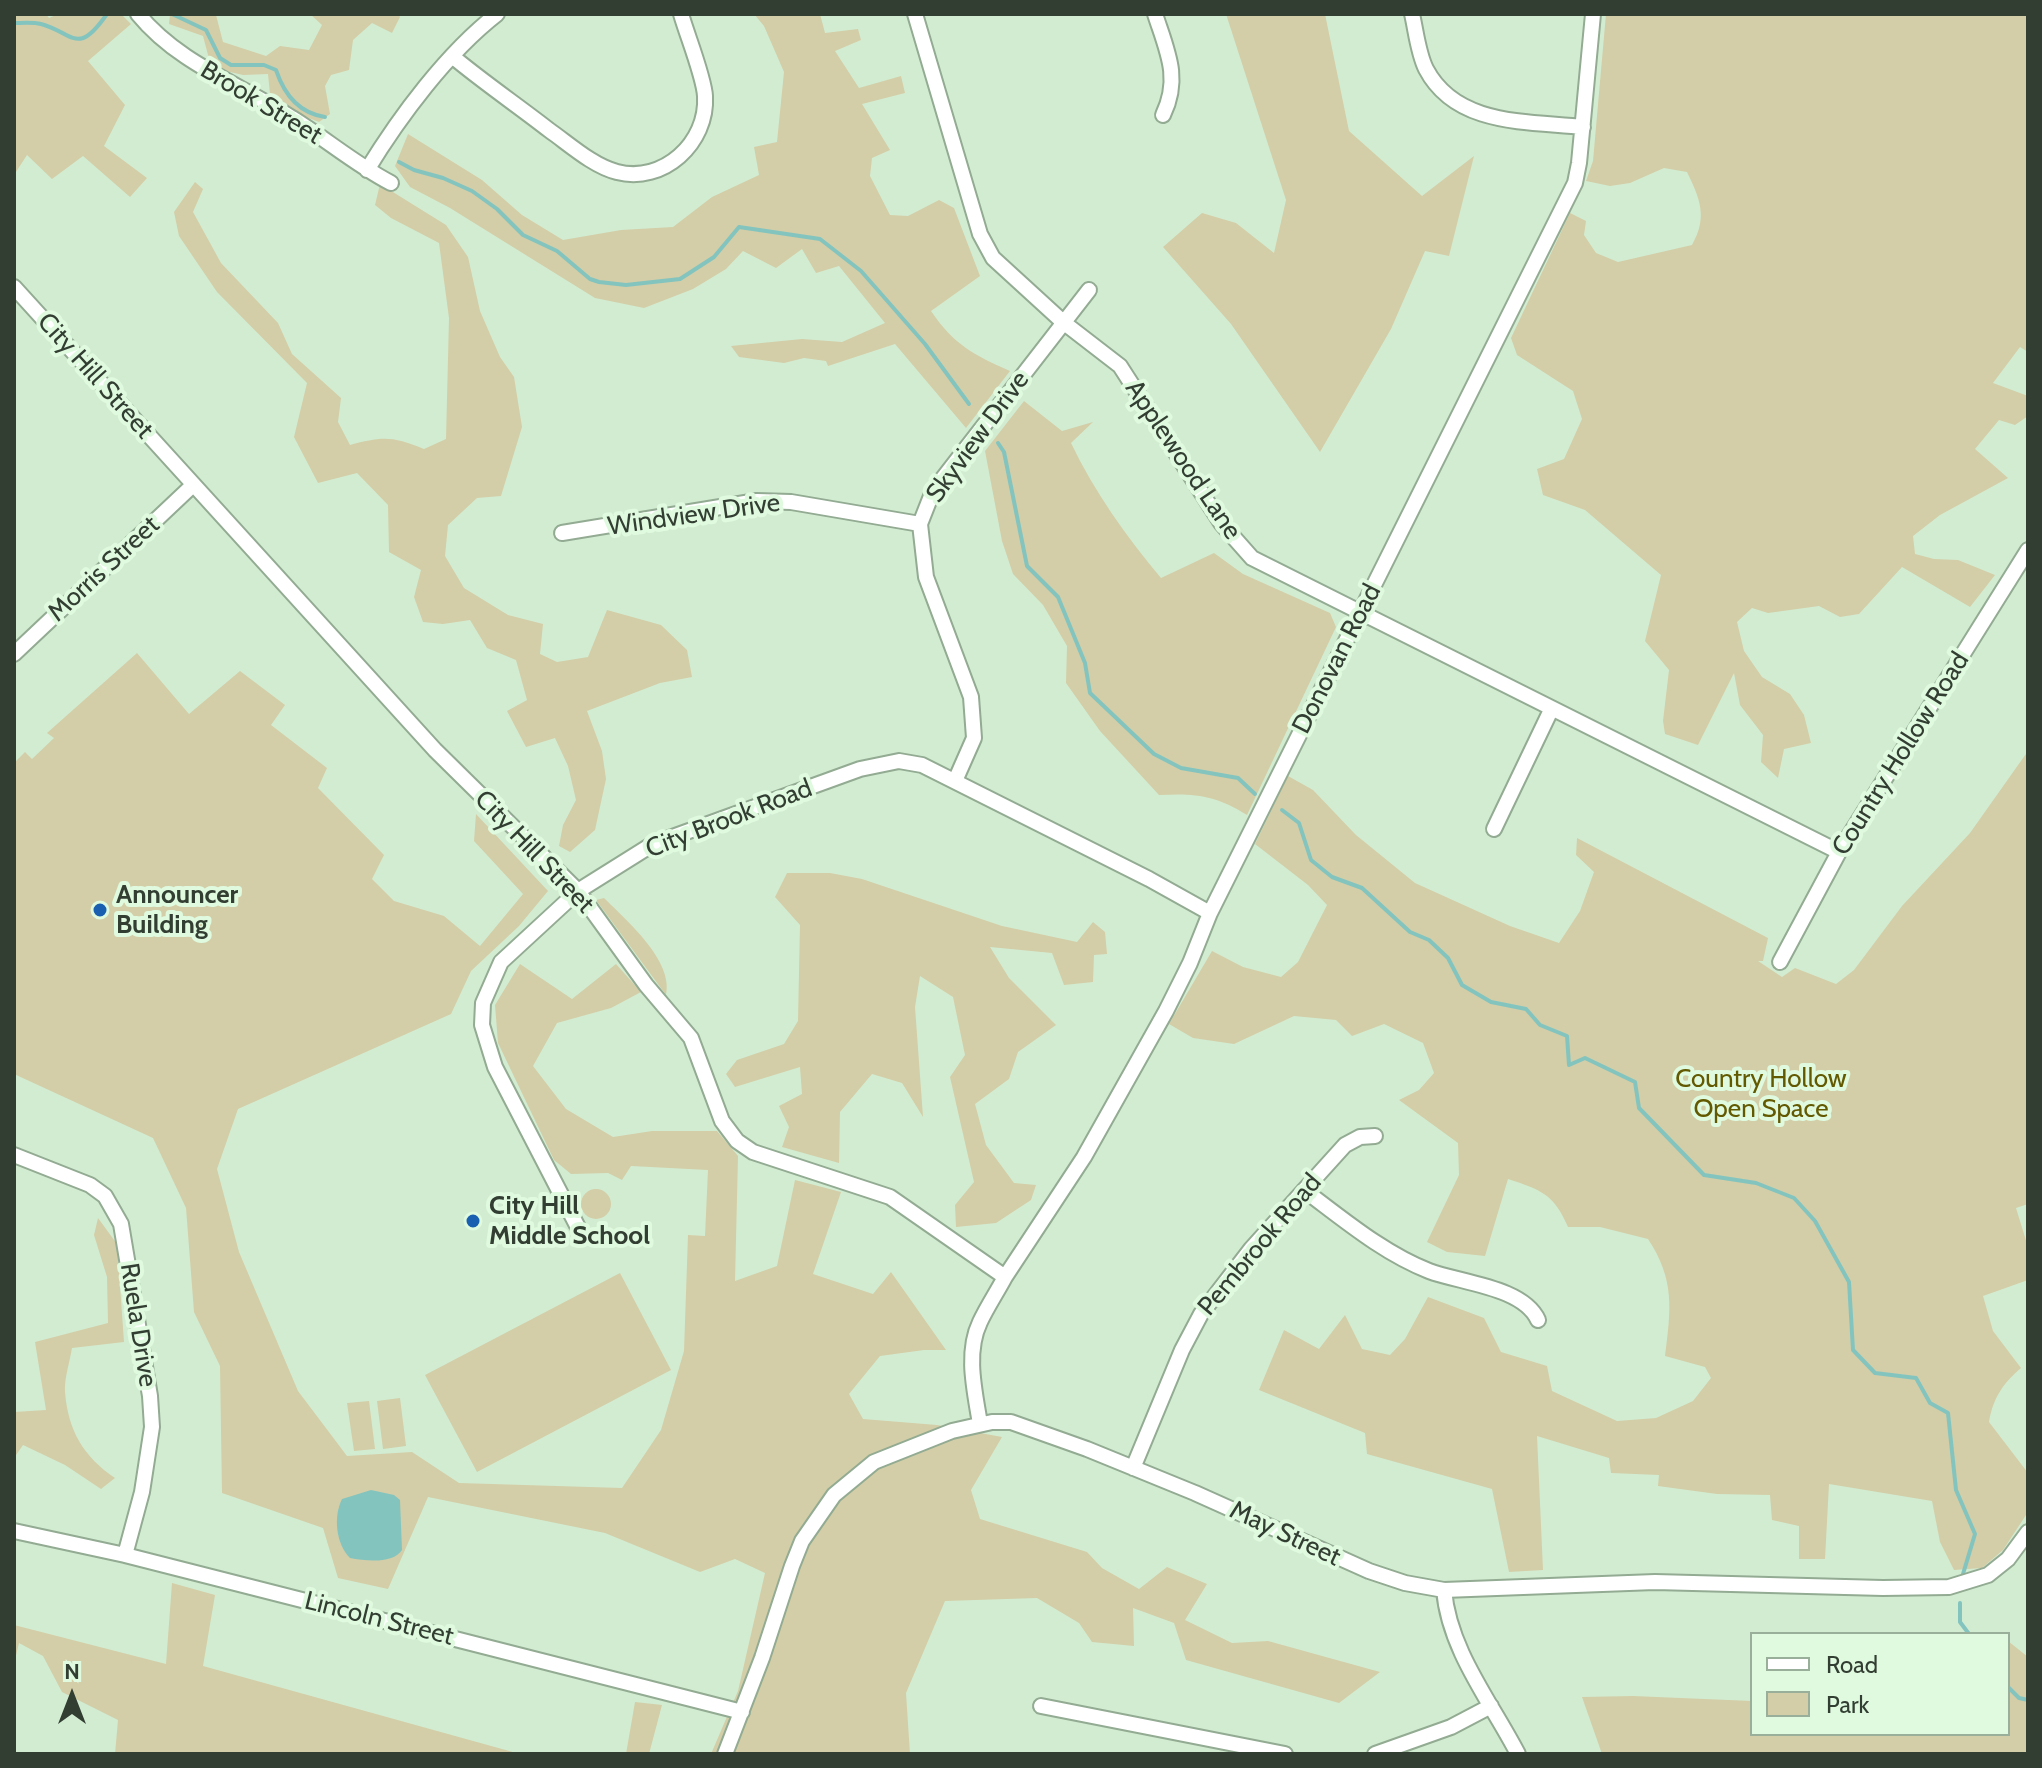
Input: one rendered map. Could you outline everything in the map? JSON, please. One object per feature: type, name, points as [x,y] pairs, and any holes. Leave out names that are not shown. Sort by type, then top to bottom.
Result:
[{"type":"street","name":"Brook Street","points":[[138,14],[185,57],[291,117],[391,183]]},
{"type":"street","points":[[367,170],[452,56],[497,14]]},
{"type":"street","points":[[452,56],[581,153],[616,172],[644,174],[666,167],[689,148],[702,124],[705,96],[681,14]]},
{"type":"street","name":"Applewood Lane","points":[[915,14],[980,234],[993,258],[1063,322],[1120,366],[1221,523],[1252,558],[1839,852]]},
{"type":"street","points":[[1155,14],[1171,66],[1173,85],[1163,115]]},
{"type":"street","points":[[1412,14],[1425,66],[1440,92],[1464,109],[1502,119],[1583,127]]},
{"type":"street","name":"Donovan Road","points":[[1005,1277],[1084,1157],[1159,1025],[1190,963],[1210,913],[1575,183],[1593,14]]},
{"type":"street","name":"City Hill Street","points":[[14,287],[435,750],[578,891],[646,985],[691,1038],[722,1121],[737,1141],[753,1152],[890,1197],[1005,1277]]},
{"type":"street","name":"Skyview Drive","points":[[955,781],[974,738],[971,697],[926,577],[920,524],[933,491],[1089,290]]},
{"type":"street","name":"Morris Street","points":[[14,654],[193,485]]},
{"type":"street","name":"Windview Drive","points":[[562,533],[757,501],[791,502],[920,524]]},
{"type":"street","name":"Country Hollow Road","points":[[1780,962],[1839,852],[2028,550]]},
{"type":"street","points":[[1494,829],[1551,710]]},
{"type":"street","name":"City Brook Road","points":[[583,1237],[495,1067],[482,1025],[483,1003],[501,962],[578,891],[653,844],[860,769],[899,761],[922,765],[955,781],[1210,913]]},
{"type":"street","name":"Pembrook Road","points":[[1133,1468],[1201,1314],[1226,1279],[1345,1145],[1360,1137],[1375,1136]]},
{"type":"street","name":"Ruela Drive","points":[[14,1155],[90,1185],[105,1196],[121,1224],[152,1427],[142,1492],[125,1555]]},
{"type":"street","points":[[1304,1190],[1373,1241],[1426,1270],[1497,1290],[1525,1302],[1534,1310],[1538,1320]]},
{"type":"street","points":[[980,1424],[973,1372],[974,1342],[979,1324],[1005,1277]]},
{"type":"street","name":"May Street","points":[[725,1754],[802,1541],[834,1495],[874,1462],[927,1440],[980,1424],[1011,1422],[1133,1468],[1360,1568],[1405,1583],[1444,1590],[1655,1582],[1949,1587],[1988,1575],[2008,1559],[2028,1532]]},
{"type":"street","name":"Lincoln Street","points":[[14,1531],[125,1555],[742,1712]]},
{"type":"street","points":[[1444,1590],[1445,1606],[1452,1627],[1518,1754]]},
{"type":"street","points":[[1041,1706],[1285,1754]]},
{"type":"street","points":[[1375,1754],[1451,1727],[1491,1706]]},
{"type":"green space","points":[[14,14],[46,14],[49,18],[58,14],[121,14],[131,24],[88,61],[125,105],[104,146],[147,178],[130,197],[83,156],[52,179],[27,155],[14,175]]},
{"type":"green space","points":[[170,14],[216,15],[223,42],[266,56],[280,46],[309,50],[322,25],[310,14],[398,14],[400,17],[392,33],[372,23],[353,40],[349,70],[331,75],[325,86],[330,114],[319,122],[301,115],[270,94],[268,74],[243,75],[217,69],[208,55],[203,36],[169,24]]},
{"type":"green space","points":[[754,14],[820,14],[825,33],[858,29],[861,40],[835,51],[859,88],[901,76],[905,93],[862,104],[890,150],[872,158],[870,176],[890,215],[908,216],[939,200],[954,208],[980,276],[931,311],[966,348],[1010,371],[966,428],[895,344],[828,366],[826,361],[804,358],[784,363],[739,357],[731,346],[802,339],[842,342],[885,323],[839,266],[816,273],[802,249],[776,268],[743,251],[726,269],[693,289],[644,308],[595,298],[450,208],[410,187],[395,166],[408,134],[482,180],[522,215],[563,240],[621,230],[673,227],[712,197],[759,175],[754,147],[777,142],[784,72],[764,26]]},
{"type":"green space","points":[[1226,14],[1325,14],[1349,131],[1422,196],[1474,156],[1449,256],[1425,251],[1391,329],[1320,452],[1231,324],[1163,247],[1202,213],[1236,223],[1274,253],[1286,200]]},
{"type":"green space","points":[[1606,14],[2028,14],[2028,352],[2020,347],[1993,383],[2028,396],[2028,416],[2015,425],[1999,420],[1975,449],[2008,478],[1940,515],[1913,536],[1915,554],[1958,560],[1995,575],[1970,607],[1902,567],[1859,614],[1840,617],[1819,606],[1768,613],[1752,608],[1737,622],[1744,651],[1762,677],[1790,694],[1804,715],[1811,743],[1784,749],[1778,778],[1761,762],[1763,735],[1740,705],[1734,673],[1698,745],[1665,734],[1663,721],[1669,670],[1645,641],[1661,575],[1585,510],[1543,495],[1537,469],[1564,459],[1582,419],[1573,391],[1517,355],[1511,338],[1570,213],[1586,221],[1584,235],[1596,253],[1618,262],[1692,245],[1700,226],[1699,200],[1687,172],[1664,168],[1630,183],[1610,186],[1586,181],[1593,161]]},
{"type":"green space","points":[[195,182],[203,189],[193,212],[221,263],[278,323],[292,354],[341,398],[338,422],[350,445],[387,439],[424,449],[446,439],[449,318],[439,243],[391,218],[375,205],[380,184],[446,225],[468,257],[480,311],[500,357],[514,377],[522,427],[501,496],[477,498],[448,525],[445,556],[464,588],[508,615],[543,624],[540,654],[557,662],[588,657],[607,610],[661,625],[687,650],[692,677],[660,683],[587,711],[602,751],[606,779],[595,830],[570,852],[559,846],[563,825],[576,800],[568,766],[555,738],[526,747],[507,711],[527,700],[516,660],[487,648],[470,620],[443,624],[423,622],[414,597],[421,570],[389,552],[388,505],[357,473],[318,483],[294,437],[307,383],[217,292],[179,236],[174,212]]},
{"type":"green space","points":[[1024,401],[1062,431],[1093,422],[1071,443],[1112,514],[1161,578],[1214,553],[1243,574],[1330,613],[1336,627],[1247,815],[1225,803],[1204,797],[1159,795],[1100,731],[1066,683],[1067,646],[1043,605],[1013,574],[1002,541],[985,451]]},
{"type":"green space","points":[[137,653],[189,714],[240,671],[285,705],[271,725],[327,768],[318,788],[384,855],[372,879],[394,901],[444,916],[480,946],[523,894],[474,841],[476,814],[548,891],[519,926],[471,971],[451,1014],[238,1109],[217,1169],[239,1252],[298,1391],[347,1456],[412,1452],[459,1483],[622,1488],[661,1430],[684,1351],[688,1235],[705,1236],[708,1170],[631,1166],[622,1180],[608,1173],[571,1174],[554,1160],[498,1043],[495,1005],[520,964],[572,999],[616,964],[641,992],[611,1008],[557,1023],[533,1066],[566,1109],[613,1137],[652,1131],[717,1131],[738,1156],[735,1281],[777,1266],[795,1180],[841,1192],[813,1274],[873,1294],[891,1272],[946,1350],[880,1356],[849,1394],[863,1419],[937,1425],[1002,1437],[971,1490],[980,1519],[1087,1552],[1102,1568],[1139,1589],[1167,1567],[1207,1584],[1185,1620],[1232,1643],[1268,1641],[1380,1672],[1339,1703],[1186,1660],[1174,1623],[1133,1608],[1134,1646],[1092,1642],[1079,1623],[1037,1598],[945,1601],[906,1693],[910,1754],[711,1754],[738,1691],[765,1573],[735,1559],[700,1572],[605,1533],[428,1497],[388,1589],[338,1578],[323,1528],[222,1493],[220,1366],[194,1312],[186,1208],[153,1138],[14,1074],[14,763],[25,752],[32,759],[54,738],[47,733]]},
{"type":"green space","name":"Country Hollow Open Space","points":[[2028,751],[2028,1204],[2016,1208],[2028,1247],[2028,1280],[1983,1296],[1993,1331],[2021,1368],[1999,1392],[1989,1422],[2028,1473],[2028,1512],[2003,1550],[1982,1568],[1954,1570],[1940,1542],[1932,1501],[1829,1484],[1825,1559],[1799,1559],[1799,1526],[1772,1520],[1770,1495],[1717,1494],[1658,1486],[1659,1475],[1611,1473],[1609,1458],[1537,1436],[1543,1570],[1509,1572],[1492,1489],[1367,1454],[1365,1433],[1259,1390],[1284,1330],[1319,1349],[1345,1315],[1362,1349],[1390,1355],[1405,1339],[1428,1297],[1484,1318],[1501,1352],[1547,1366],[1552,1391],[1617,1421],[1656,1418],[1693,1401],[1711,1378],[1705,1367],[1665,1356],[1669,1295],[1663,1268],[1648,1239],[1600,1227],[1568,1227],[1552,1200],[1529,1186],[1508,1179],[1485,1256],[1447,1252],[1427,1242],[1459,1175],[1458,1143],[1399,1100],[1419,1090],[1434,1073],[1423,1043],[1384,1024],[1352,1036],[1336,1020],[1294,1016],[1234,1044],[1193,1038],[1169,1024],[1212,951],[1243,967],[1281,977],[1298,962],[1327,905],[1308,885],[1255,844],[1288,776],[1313,790],[1356,835],[1415,883],[1510,926],[1559,943],[1580,911],[1594,872],[1576,855],[1577,838],[1768,938],[1763,961],[1758,961],[1782,977],[1795,968],[1836,984],[1854,970],[1902,906],[1970,833]]},
{"type":"green space","points":[[787,873],[830,873],[862,879],[1002,926],[1077,942],[1093,922],[1105,932],[1107,954],[1094,955],[1093,982],[1064,985],[1052,953],[990,947],[1009,978],[1056,1025],[1018,1052],[1009,1079],[975,1104],[986,1145],[1014,1183],[1036,1185],[1031,1200],[996,1223],[956,1227],[955,1205],[974,1182],[950,1077],[965,1055],[953,997],[920,976],[915,1007],[923,1117],[902,1083],[872,1074],[840,1112],[839,1163],[782,1147],[789,1127],[779,1106],[802,1094],[800,1067],[735,1087],[726,1074],[737,1060],[784,1044],[798,1021],[800,925],[775,897]]},
{"type":"green space","points":[[604,898],[656,955],[667,982],[666,995],[596,900]]},
{"type":"green space","points":[[596,1189],[607,1193],[611,1204],[607,1215],[596,1219],[585,1215],[581,1204],[585,1193]]},
{"type":"green space","points":[[98,1218],[117,1244],[124,1342],[72,1348],[65,1387],[70,1419],[80,1442],[86,1452],[115,1478],[101,1489],[65,1465],[23,1445],[14,1458],[14,1412],[46,1410],[35,1342],[108,1323],[107,1277],[94,1235]]},
{"type":"green space","points":[[620,1273],[671,1370],[477,1472],[425,1375]]},
{"type":"green space","points":[[400,1398],[406,1446],[383,1449],[377,1401]]},
{"type":"green space","points":[[369,1401],[375,1449],[354,1451],[347,1403]]},
{"type":"green space","points":[[172,1583],[215,1595],[203,1666],[520,1754],[115,1754],[118,1720],[62,1692],[43,1656],[19,1643],[14,1664],[14,1625],[166,1664]]},
{"type":"green space","points":[[2010,1643],[2028,1657],[2028,1754],[1602,1754],[1582,1697],[1750,1701],[1750,1736],[2010,1736]]},
{"type":"green space","points":[[635,1702],[662,1705],[649,1754],[626,1754]]},
{"type":"water","points":[[371,1490],[394,1495],[400,1500],[402,1550],[386,1559],[350,1558],[339,1538],[339,1506],[342,1499]]},
{"type":"waterway","points":[[14,23],[41,24],[68,36],[82,38],[89,35],[107,14]]},
{"type":"waterway","points":[[172,14],[206,30],[220,58],[231,65],[264,65],[276,70],[293,101],[307,111],[325,117]]},
{"type":"waterway","points":[[399,162],[472,191],[497,209],[523,235],[557,251],[590,279],[599,282],[626,285],[680,279],[714,257],[739,227],[820,239],[861,271],[925,344],[969,404]]},
{"type":"waterway","points":[[998,443],[1004,452],[1027,566],[1058,597],[1085,663],[1090,693],[1154,754],[1181,768],[1238,778],[1255,794]]},
{"type":"waterway","points":[[1282,810],[1299,823],[1311,860],[1332,877],[1362,888],[1410,932],[1429,940],[1448,958],[1462,985],[1491,1002],[1526,1009],[1540,1025],[1567,1036],[1569,1065],[1585,1058],[1635,1082],[1639,1108],[1704,1175],[1756,1183],[1794,1198],[1815,1221],[1849,1282],[1853,1350],[1875,1373],[1916,1378],[1930,1403],[1948,1413],[1956,1490],[1975,1534],[1963,1574]]},
{"type":"waterway","points":[[1960,1603],[1960,1622],[1968,1632]]},
{"type":"waterway","points":[[2010,1689],[2019,1698],[2028,1700]]},
{"type":"place","name":"Announcer Building","points":[[100,910]]},
{"type":"place","name":"City Hill Middle School","points":[[473,1221]]}]
